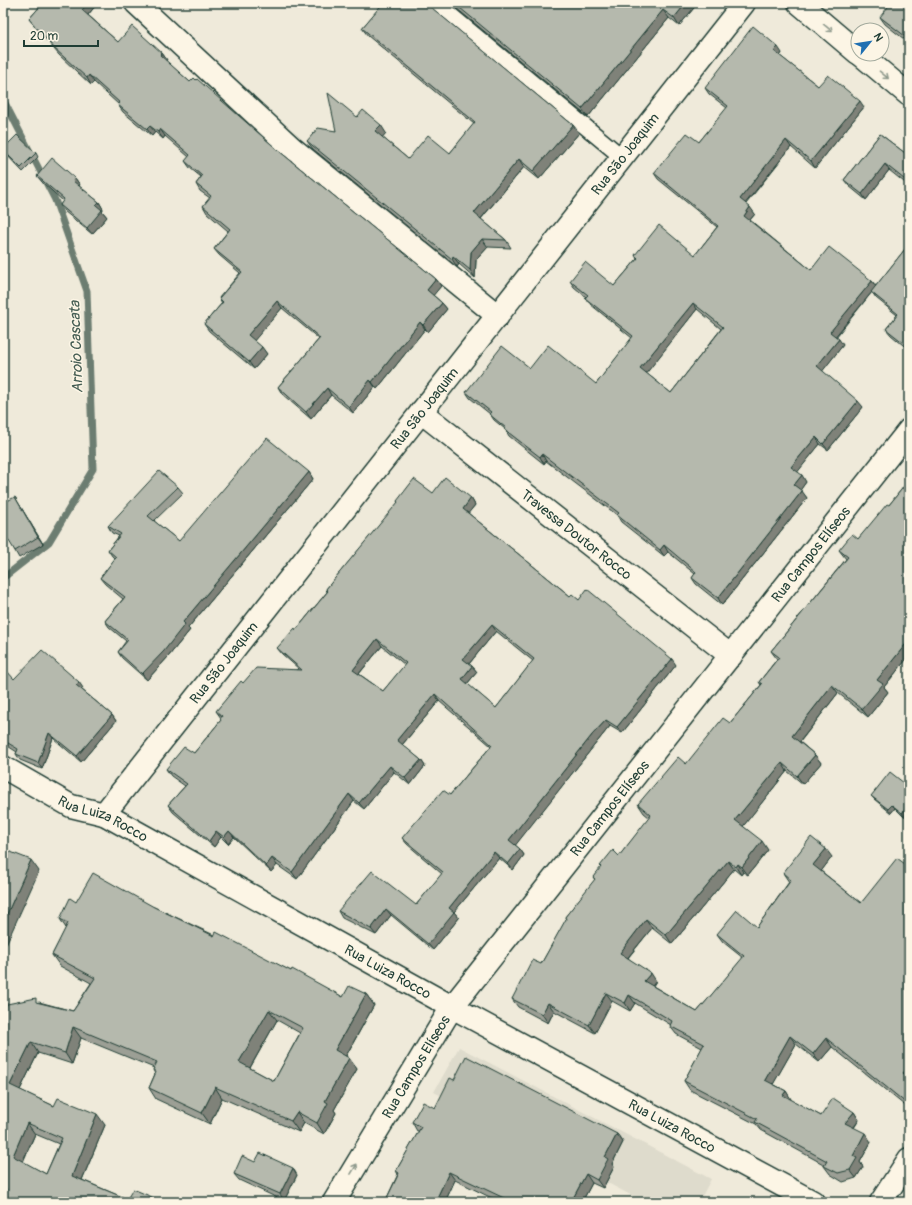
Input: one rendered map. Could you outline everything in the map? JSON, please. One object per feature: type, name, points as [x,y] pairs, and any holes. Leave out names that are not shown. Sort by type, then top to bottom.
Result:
[{"type":"street","points":[[136,3],[292,148],[498,316]]},
{"type":"street","name":"Rua São Joaquim","points":[[104,814],[744,3]]},
{"type":"street","points":[[799,3],[850,46]]},
{"type":"street","points":[[870,62],[909,95]]},
{"type":"street","name":"Travessa Doutor Rocco","points":[[421,412],[731,656]]},
{"type":"street","name":"Rua Campos Elíseos","points":[[334,1202],[452,1007],[909,430]]},
{"type":"street","name":"Rua Luiza Rocco","points":[[3,767],[71,806],[104,814],[452,1007],[813,1202]]},
{"type":"street","points":[[881,1202],[909,1159]]},
{"type":"lane","points":[[436,3],[622,157]]},
{"type":"shaded area","points":[[459,1047],[711,1179],[699,1202],[644,1202],[434,1092]]},
{"type":"building","points":[[43,3],[88,3],[82,10],[118,42],[132,26],[162,53],[160,55],[190,82],[194,78],[196,80],[197,79],[279,151],[436,279],[427,290],[442,303],[423,325],[420,322],[372,382],[370,380],[349,407],[327,388],[306,412],[278,387],[320,338],[277,301],[248,335],[262,347],[249,362],[204,324],[223,302],[219,298],[242,272],[214,249],[230,229],[203,206],[211,196],[196,184],[202,176],[185,161],[190,155],[160,129],[158,132],[150,126],[147,129],[118,105],[120,103],[89,75],[87,78],[54,48],[29,19]]},
{"type":"building","points":[[383,3],[426,3],[573,125],[533,171],[519,159],[474,213],[506,240],[482,239],[471,252],[470,270],[453,256],[452,259],[307,141],[318,128],[336,131],[328,93],[357,117],[363,110],[381,125],[375,131],[408,159],[428,135],[450,153],[475,122],[362,28]]},
{"type":"building","points":[[454,3],[686,3],[674,18],[663,10],[582,109]]},
{"type":"building","points":[[891,3],[909,3],[909,31],[905,36],[890,25],[890,22],[887,22],[880,17]]},
{"type":"building","points":[[753,26],[778,47],[774,51],[818,86],[828,75],[860,101],[811,161],[786,140],[740,199],[750,207],[744,216],[811,270],[829,247],[872,281],[830,332],[839,339],[817,366],[858,401],[823,444],[816,437],[791,467],[802,475],[794,485],[802,491],[718,598],[692,578],[696,572],[664,545],[660,550],[617,515],[619,513],[542,454],[540,457],[504,429],[506,428],[489,414],[491,412],[466,392],[502,346],[530,368],[548,345],[596,384],[633,336],[585,298],[588,295],[570,281],[585,262],[614,286],[638,258],[635,255],[659,225],[695,255],[718,226],[654,173],[687,133],[699,142],[728,106],[705,88]],"holes":[[[693,303],[723,327],[671,393],[640,368]]]},
{"type":"building","points":[[880,134],[909,156],[909,183],[885,164],[862,194],[844,180]]},
{"type":"building","points":[[17,135],[36,153],[21,168],[3,150]]},
{"type":"building","points":[[52,158],[75,178],[73,181],[99,202],[96,205],[102,210],[87,228],[60,205],[64,199],[37,176]]},
{"type":"building","points":[[909,244],[909,347],[886,329],[898,314],[871,292]]},
{"type":"building","points":[[267,438],[309,472],[183,622],[185,624],[164,651],[142,674],[118,652],[128,640],[105,621],[125,597],[100,578],[116,557],[108,550],[121,534],[108,526],[159,471],[178,487],[148,516],[179,541]]},
{"type":"building","points":[[445,477],[471,498],[463,509],[570,596],[572,594],[579,600],[587,589],[672,659],[617,727],[606,720],[592,735],[509,840],[520,849],[508,864],[494,852],[449,908],[454,912],[428,944],[386,909],[371,929],[338,911],[372,871],[416,905],[443,872],[402,838],[443,790],[450,795],[492,745],[435,694],[397,740],[421,760],[405,778],[390,766],[359,803],[349,794],[292,872],[272,858],[266,866],[229,831],[224,837],[216,831],[209,841],[168,805],[187,784],[166,769],[184,747],[194,753],[221,720],[220,719],[222,716],[216,711],[241,681],[243,683],[256,668],[302,670],[277,648],[295,628],[296,630],[328,591],[326,589],[398,502],[397,501],[414,479],[433,493]],"holes":[[[492,625],[534,659],[496,708],[462,679],[472,666],[463,659]],[[377,639],[406,663],[383,691],[353,670]]]},
{"type":"building","points":[[909,480],[909,640],[877,680],[883,684],[862,709],[832,685],[792,736],[815,755],[797,776],[782,763],[735,820],[762,841],[742,867],[738,864],[736,867],[728,861],[666,935],[646,919],[620,953],[651,973],[644,981],[697,1012],[744,956],[717,934],[737,910],[757,927],[791,880],[783,873],[811,837],[826,849],[813,865],[861,903],[897,858],[909,867],[909,1066],[903,1073],[909,1079],[909,1100],[906,1103],[826,1038],[813,1054],[790,1036],[765,1080],[786,1091],[783,1095],[821,1116],[833,1098],[854,1112],[845,1123],[865,1133],[853,1156],[857,1158],[850,1170],[838,1173],[824,1166],[827,1161],[755,1122],[757,1119],[684,1081],[704,1044],[670,1026],[672,1021],[629,995],[625,1003],[606,993],[589,1025],[548,1003],[542,1014],[512,999],[532,960],[541,964],[566,919],[565,917],[595,879],[593,877],[601,867],[600,866],[613,850],[619,856],[651,815],[638,804],[678,757],[686,764],[723,718],[730,723],[762,684],[759,682],[779,657],[771,651],[848,557],[839,550],[852,534],[858,539],[887,504],[889,505]]},
{"type":"building","points":[[15,497],[38,537],[15,551],[3,531],[3,503]]},
{"type":"building","points":[[42,650],[79,682],[76,685],[112,715],[77,756],[49,733],[38,763],[16,754],[18,749],[3,740],[3,673],[6,670],[14,679]]},
{"type":"building","points":[[890,772],[909,787],[909,805],[902,813],[892,805],[888,809],[871,796]]},
{"type":"building","points":[[3,849],[31,860],[3,923]]},
{"type":"building","points":[[93,873],[154,907],[214,936],[216,932],[291,971],[292,969],[343,997],[349,986],[366,994],[335,1050],[349,1058],[325,1101],[328,1103],[317,1123],[297,1112],[291,1121],[215,1087],[202,1113],[149,1088],[156,1072],[153,1070],[157,1062],[73,1027],[65,1053],[31,1042],[10,1085],[54,1106],[58,1098],[97,1114],[72,1176],[127,1199],[133,1189],[164,1202],[3,1202],[3,1197],[7,1189],[3,1187],[3,1014],[7,1004],[36,998],[36,1002],[73,1011],[95,978],[52,955],[68,923],[60,919],[70,898],[76,902]],"holes":[[[269,1010],[303,1028],[274,1081],[239,1062]],[[27,1123],[62,1138],[46,1174],[13,1156]]]},
{"type":"building","points":[[466,1056],[617,1134],[605,1157],[608,1159],[597,1180],[586,1174],[571,1202],[505,1202],[506,1199],[449,1172],[435,1202],[385,1202],[399,1173],[396,1171],[421,1127],[412,1122],[423,1102],[435,1108],[450,1078],[454,1080]]},
{"type":"building","points":[[260,1153],[293,1168],[280,1194],[234,1174],[242,1156],[255,1162]]},
{"type":"waterway","name":"Arroio Cascata","points":[[3,99],[55,200],[87,291],[93,469],[49,542],[3,578]]}]
